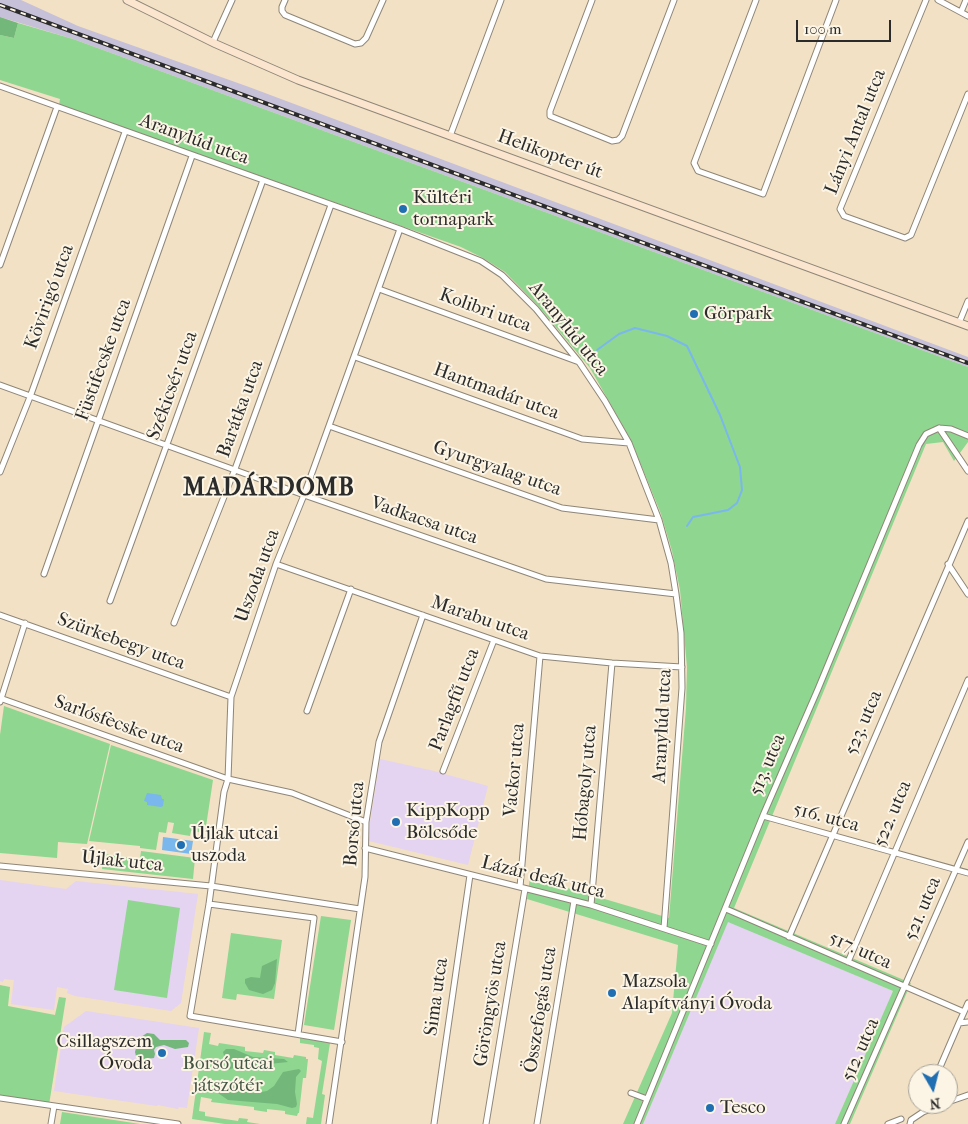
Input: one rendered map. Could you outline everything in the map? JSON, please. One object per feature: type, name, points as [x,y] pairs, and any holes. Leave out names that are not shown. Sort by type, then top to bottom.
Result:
[{"type":"street","name":"Helikopter út","points":[[127,0],[213,42],[298,80],[968,326]]},
{"type":"street","points":[[213,42],[232,0]]},
{"type":"street","points":[[285,0],[282,7],[285,15],[355,44],[361,43],[366,38],[384,0]]},
{"type":"street","points":[[450,136],[501,0]]},
{"type":"street","points":[[592,0],[550,111],[550,116],[612,141],[618,140],[622,136],[674,0]]},
{"type":"street","points":[[756,0],[694,163],[698,171],[763,194],[836,0]]},
{"type":"street","name":"Lányi Antal utca","points":[[926,0],[840,209],[844,216],[905,238],[911,235],[968,94]]},
{"type":"street","points":[[938,0],[968,16]]},
{"type":"street","points":[[961,12],[966,0]]},
{"type":"street","name":"Aranylúd utca","points":[[0,86],[400,229],[481,261],[502,275],[536,309],[579,362],[605,401],[629,443],[659,520],[671,563],[676,594],[681,633],[682,710],[664,928]]},
{"type":"street","points":[[0,265],[57,107]]},
{"type":"street","name":"Kövirigó utca","points":[[0,472],[30,396],[125,132]]},
{"type":"street","name":"Füstifecske utca","points":[[44,574],[192,156]]},
{"type":"street","name":"Székicsér utca","points":[[110,601],[263,180]]},
{"type":"street","name":"Barátka utca","points":[[174,622],[235,469],[331,205]]},
{"type":"street","name":"Uszoda utca","points":[[211,886],[224,792],[228,779],[231,697],[276,564],[304,495],[400,229]]},
{"type":"street","name":"Kolibri utca","points":[[379,288],[579,362]]},
{"type":"street","points":[[959,322],[968,301]]},
{"type":"street","name":"Hantmadár utca","points":[[355,357],[582,438],[629,443]]},
{"type":"street","name":"Vadkacsa utca","points":[[0,386],[546,579],[676,594]]},
{"type":"street","name":"Gyurgyalag utca","points":[[329,426],[562,508],[659,520]]},
{"type":"street","points":[[939,428],[951,429],[968,436]]},
{"type":"street","points":[[939,428],[968,471]]},
{"type":"street","name":"513. utca","points":[[637,1124],[763,816],[920,445],[926,434],[939,428]]},
{"type":"street","name":"523. utca","points":[[789,937],[968,521]]},
{"type":"street","name":"Marabu utca","points":[[276,564],[540,656],[682,667]]},
{"type":"street","points":[[948,564],[968,594]]},
{"type":"street","points":[[307,711],[351,589]]},
{"type":"street","name":"Szürkebegy utca","points":[[0,615],[231,697]]},
{"type":"street","name":"Borsó utca","points":[[329,1124],[365,877],[366,822],[379,742],[424,615]]},
{"type":"street","points":[[0,702],[25,623]]},
{"type":"street","name":"Parlagfű utca","points":[[443,770],[494,640]]},
{"type":"street","name":"Vackor utca","points":[[523,888],[540,656]]},
{"type":"street","name":"Hóbagoly utca","points":[[591,905],[612,663]]},
{"type":"street","name":"522. utca","points":[[848,962],[893,852],[968,680]]},
{"type":"street","name":"Sarlósfecske utca","points":[[0,698],[228,779],[292,793],[366,822]]},
{"type":"street","name":"516. utca","points":[[763,816],[968,873]]},
{"type":"street","name":"521. utca","points":[[905,987],[968,842]]},
{"type":"street","name":"Lázár deák utca","points":[[365,848],[591,905],[711,944]]},
{"type":"street","name":"Újlak utca","points":[[0,866],[211,886],[360,909]]},
{"type":"street","name":"Sima utca","points":[[434,1124],[470,875]]},
{"type":"street","points":[[211,886],[190,1016],[342,1042]]},
{"type":"street","name":"Göröngyös utca","points":[[486,1124],[523,888]]},
{"type":"street","name":"Összefogás utca","points":[[537,1124],[574,901]]},
{"type":"street","points":[[209,904],[314,918],[298,1034]]},
{"type":"street","name":"517. utca","points":[[726,909],[964,1012]]},
{"type":"street","name":"512. utca","points":[[844,1124],[905,987]]},
{"type":"street","points":[[941,1064],[968,1003]]},
{"type":"street","points":[[959,1023],[968,1022]]},
{"type":"street","points":[[631,1094],[647,1099]]},
{"type":"street","points":[[0,1098],[178,1124]]},
{"type":"street","points":[[51,1124],[54,1106]]},
{"type":"street","points":[[910,1124],[911,1120],[920,1114]]},
{"type":"street","points":[[888,1124],[901,1119]]},
{"type":"shaded area","points":[[0,0],[21,0],[78,26],[249,87],[968,357],[968,367],[73,39],[0,17]]},
{"type":"shaded area","points":[[380,759],[488,786],[468,865],[369,841],[370,822]]},
{"type":"shaded area","points":[[0,880],[66,889],[76,881],[198,894],[181,1003],[171,1011],[75,996],[67,993],[68,989],[57,987],[54,1010],[11,1004],[14,980],[4,979],[3,982],[0,981]]},
{"type":"shaded area","points":[[728,921],[893,991],[835,1124],[643,1124]]},
{"type":"shaded area","points":[[86,1011],[199,1028],[187,1108],[179,1107],[178,1109],[54,1091],[64,1027]]},
{"type":"green space","points":[[0,17],[18,23],[14,38],[0,35]]},
{"type":"green space","points":[[18,23],[73,39],[968,367],[968,442],[954,461],[943,442],[926,444],[734,908],[911,983],[850,1124],[835,1124],[893,991],[728,922],[643,1124],[623,1124],[672,1013],[678,945],[527,899],[530,877],[669,918],[686,708],[687,667],[680,590],[672,551],[661,514],[631,440],[590,368],[539,307],[505,272],[461,247],[59,105],[60,99],[0,80],[0,35],[14,38]]},
{"type":"green space","points":[[4,706],[110,744],[87,844],[58,842],[57,858],[0,853],[0,735]]},
{"type":"green space","points":[[111,745],[213,780],[205,833],[191,831],[190,836],[172,833],[174,823],[168,822],[166,833],[159,832],[156,850],[140,848],[140,846],[89,841]]},
{"type":"green space","points":[[141,851],[195,858],[193,879],[102,869],[104,854],[140,859]]},
{"type":"green space","points":[[128,900],[180,908],[167,998],[114,990]]},
{"type":"green space","points":[[321,916],[351,920],[334,1030],[304,1025]]},
{"type":"green space","points":[[231,933],[282,940],[274,999],[237,994],[236,1000],[222,998]]},
{"type":"green space","points":[[277,959],[275,983],[272,990],[263,994],[249,990],[245,979],[251,977],[260,978],[262,966]]},
{"type":"green space","points":[[0,985],[10,987],[8,1006],[55,1015],[59,997],[66,998],[49,1105],[0,1098]]},
{"type":"green space","name":"Borsó utcai játszótér","points":[[204,1032],[211,1033],[209,1044],[218,1046],[219,1043],[245,1047],[245,1051],[263,1053],[264,1050],[275,1052],[275,1055],[293,1058],[294,1055],[306,1057],[308,1059],[306,1078],[303,1078],[299,1113],[297,1116],[285,1114],[285,1111],[267,1109],[267,1112],[254,1110],[254,1107],[211,1102],[212,1099],[201,1097],[199,1111],[205,1112],[205,1116],[238,1121],[239,1118],[248,1119],[247,1122],[260,1124],[225,1124],[192,1119]]},
{"type":"green space","points":[[147,1033],[154,1034],[160,1040],[186,1040],[189,1043],[188,1047],[175,1049],[164,1045],[156,1047],[154,1058],[137,1060],[135,1052],[137,1044],[141,1037]]},
{"type":"green space","points":[[300,1038],[330,1043],[322,1094],[325,1095],[321,1124],[306,1124],[307,1117],[313,1118],[322,1061],[318,1059],[319,1048],[314,1047],[314,1045],[300,1043]]},
{"type":"green space","points":[[226,1049],[234,1049],[253,1057],[284,1059],[288,1062],[261,1067],[239,1066],[228,1070],[223,1052]]},
{"type":"green space","points":[[299,1069],[301,1071],[296,1077],[296,1107],[228,1100],[218,1093],[217,1090],[216,1082],[220,1081],[244,1091],[255,1093],[267,1091],[274,1086],[283,1072]]},
{"type":"green space","points":[[62,1112],[140,1124],[60,1124]]},
{"type":"water","points":[[147,793],[161,795],[162,799],[164,799],[163,806],[147,805],[147,802],[144,801]]},
{"type":"water","points":[[163,837],[193,841],[191,854],[162,850]]},
{"type":"waterway","points":[[597,350],[619,334],[635,328],[667,336],[687,346],[720,415],[740,467],[742,490],[737,503],[728,510],[693,517],[687,526]]},
{"type":"railway","points":[[0,5],[968,363]]},
{"type":"place","name":"Kültéri tornapark","points":[[403,209]]},
{"type":"place","name":"Görpark","points":[[694,314]]},
{"type":"place","name":"KippKopp Bölcsőde","points":[[396,822]]},
{"type":"place","name":"Újlak utcai uszoda","points":[[181,845]]},
{"type":"place","name":"Mazsola Alapítványi Óvoda","points":[[612,993]]},
{"type":"place","name":"Csillagszem Óvoda","points":[[162,1053]]},
{"type":"place","name":"Tesco","points":[[710,1108]]},
{"type":"district","name":"MADÁRDOMB","points":[[269,489]]}]
